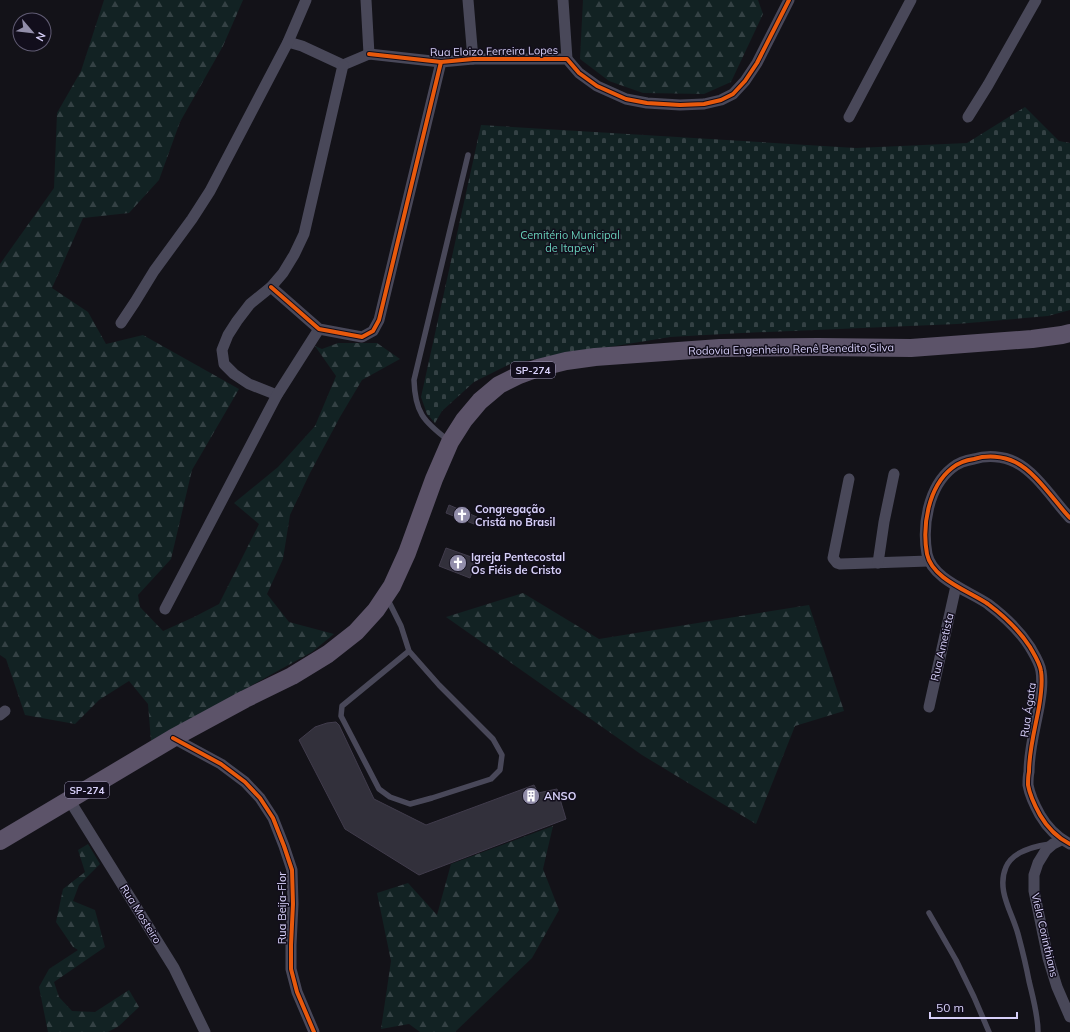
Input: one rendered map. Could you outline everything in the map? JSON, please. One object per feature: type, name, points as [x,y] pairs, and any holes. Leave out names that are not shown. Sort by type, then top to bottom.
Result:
[{"type":"main road","name":"Rodovia Engenheiro Renê Benedito Silva","points":[[0,842],[172,738],[292,676],[328,654],[356,632],[376,610],[392,586],[407,553],[434,479],[450,442],[464,420],[480,401],[499,385],[519,375],[538,368],[566,361],[594,357],[720,348],[911,348],[1032,339],[1070,333]]},
{"type":"street","points":[[121,323],[154,271],[192,219],[210,191],[288,42],[306,0]]},
{"type":"street","points":[[288,42],[302,46],[343,65],[369,54],[366,0]]},
{"type":"street","points":[[468,0],[473,59]]},
{"type":"street","points":[[563,0],[567,59]]},
{"type":"street","name":"Rua Eloizo Ferreira Lopes","points":[[369,54],[441,62],[473,59],[567,59],[579,73],[597,86],[626,99],[648,104],[704,104],[721,100],[733,94],[745,81],[757,63],[789,0]]},
{"type":"street","points":[[849,117],[911,0]]},
{"type":"street","points":[[968,117],[988,85],[1036,0]]},
{"type":"street","points":[[271,287],[319,330],[362,337],[373,331],[380,320],[441,62]]},
{"type":"street","points":[[277,395],[249,384],[234,374],[224,364],[222,350],[228,335],[237,320],[250,304],[271,287],[283,273],[304,234],[343,65]]},
{"type":"street","points":[[165,609],[277,395],[319,330]]},
{"type":"street","points":[[849,479],[833,558],[840,564],[929,561],[925,539],[926,522],[929,504],[935,490],[944,476],[953,467],[965,461],[983,456],[1000,457],[1015,462],[1027,470],[1070,518]]},
{"type":"street","points":[[878,563],[884,522],[894,474]]},
{"type":"street","name":"Rua Ágata","points":[[929,561],[942,577],[988,604],[1008,620],[1027,642],[1034,653],[1041,670],[1042,692],[1029,757],[1028,784],[1034,804],[1044,822],[1061,843]]},
{"type":"street","name":"Rua Ametista","points":[[929,707],[956,586]]},
{"type":"street","name":"Rua Beija-Flor","points":[[172,738],[221,764],[244,782],[260,798],[273,818],[292,870],[293,904],[291,969],[297,992],[314,1032]]},
{"type":"street","name":"Rua Mosteiro","points":[[70,801],[174,968],[205,1032]]},
{"type":"street","name":"Viela Corinthians","points":[[1061,843],[1046,850],[1042,857],[1034,875],[1034,891],[1048,958],[1057,987],[1070,1017]]},
{"type":"lane","points":[[450,442],[434,430],[421,414],[416,404],[414,380],[468,155]]},
{"type":"lane","points":[[385,595],[401,626],[409,651],[439,685],[493,739],[502,755],[500,770],[491,779],[410,804],[390,797],[379,789],[341,716],[342,706],[409,651]]},
{"type":"lane","points":[[1038,1032],[1035,1006],[1018,932],[1002,886],[1006,866],[1013,858],[1037,846],[1061,843]]},
{"type":"lane","points":[[929,913],[956,960],[989,1032]]},
{"type":"green space","points":[[104,0],[243,0],[223,46],[180,122],[159,180],[129,213],[83,218],[52,288],[88,312],[106,344],[143,335],[239,389],[192,470],[171,559],[138,595],[140,607],[163,631],[219,604],[259,524],[234,503],[278,467],[315,426],[336,376],[315,346],[322,349],[338,343],[377,343],[400,359],[362,380],[340,417],[310,473],[290,515],[283,559],[267,594],[289,622],[334,634],[312,652],[151,741],[148,704],[129,681],[99,700],[75,724],[25,715],[6,659],[0,655],[0,264],[54,188],[57,113],[81,71]]},
{"type":"green space","points":[[583,0],[758,0],[763,14],[731,82],[704,94],[643,93],[609,81],[580,59]]},
{"type":"green space","name":"Cemitério Municipal de Itapevi","points":[[1025,107],[1059,141],[1070,143],[1070,310],[1048,316],[957,324],[670,337],[512,363],[474,382],[442,411],[435,423],[427,414],[421,397],[481,125],[856,148],[967,143]]},
{"type":"green space","points":[[523,593],[599,639],[809,605],[844,711],[795,726],[756,824],[642,755],[446,617]]},
{"type":"green space","points":[[553,826],[543,869],[559,910],[532,958],[455,1032],[420,1032],[409,1024],[381,1029],[391,961],[377,893],[408,883],[437,915],[451,864]]},
{"type":"green space","points":[[88,844],[100,864],[79,885],[73,901],[95,910],[105,947],[54,982],[59,997],[72,1011],[95,1012],[129,990],[139,1007],[119,1026],[108,1032],[48,1032],[39,987],[49,969],[78,950],[73,947],[56,922],[63,889],[85,872],[78,850]]},
{"type":"building","name":"Congregação Cristã no Brasil","points":[[449,505],[477,517],[474,524],[446,513]]},
{"type":"building","name":"Igreja Pentecostal Os Fiéis de Cristo","points":[[446,548],[477,559],[470,578],[439,566]]},
{"type":"building","name":"ANSO","points":[[336,722],[339,725],[374,799],[426,825],[534,785],[538,793],[557,789],[566,819],[419,875],[345,829],[299,740],[315,727]]},
{"type":"cycle path","points":[[369,54],[441,62],[473,59],[567,59],[579,73],[597,86],[626,99],[647,103],[680,105],[704,104],[721,100],[733,94],[745,81],[757,63],[789,0]]},
{"type":"cycle path","points":[[271,287],[319,329],[362,337],[373,331],[379,320],[441,62]]},
{"type":"cycle path","points":[[1070,518],[1037,480],[1023,467],[1005,458],[984,457],[960,463],[944,476],[932,496],[926,519],[925,531],[927,554],[930,563],[936,571],[952,584],[988,604],[1005,618],[1026,641],[1038,662],[1042,676],[1042,689],[1031,748],[1028,785],[1038,812],[1049,828],[1070,844]]},
{"type":"cycle path","points":[[173,738],[221,764],[245,782],[260,798],[273,818],[292,870],[293,904],[291,969],[297,992],[314,1032]]},
{"type":"place","name":"Congregação Cristã no Brasil","points":[[462,515]]},
{"type":"place","name":"Igreja Pentecostal Os Fiéis de Cristo","points":[[458,563]]},
{"type":"place","name":"ANSO","points":[[531,796]]}]
